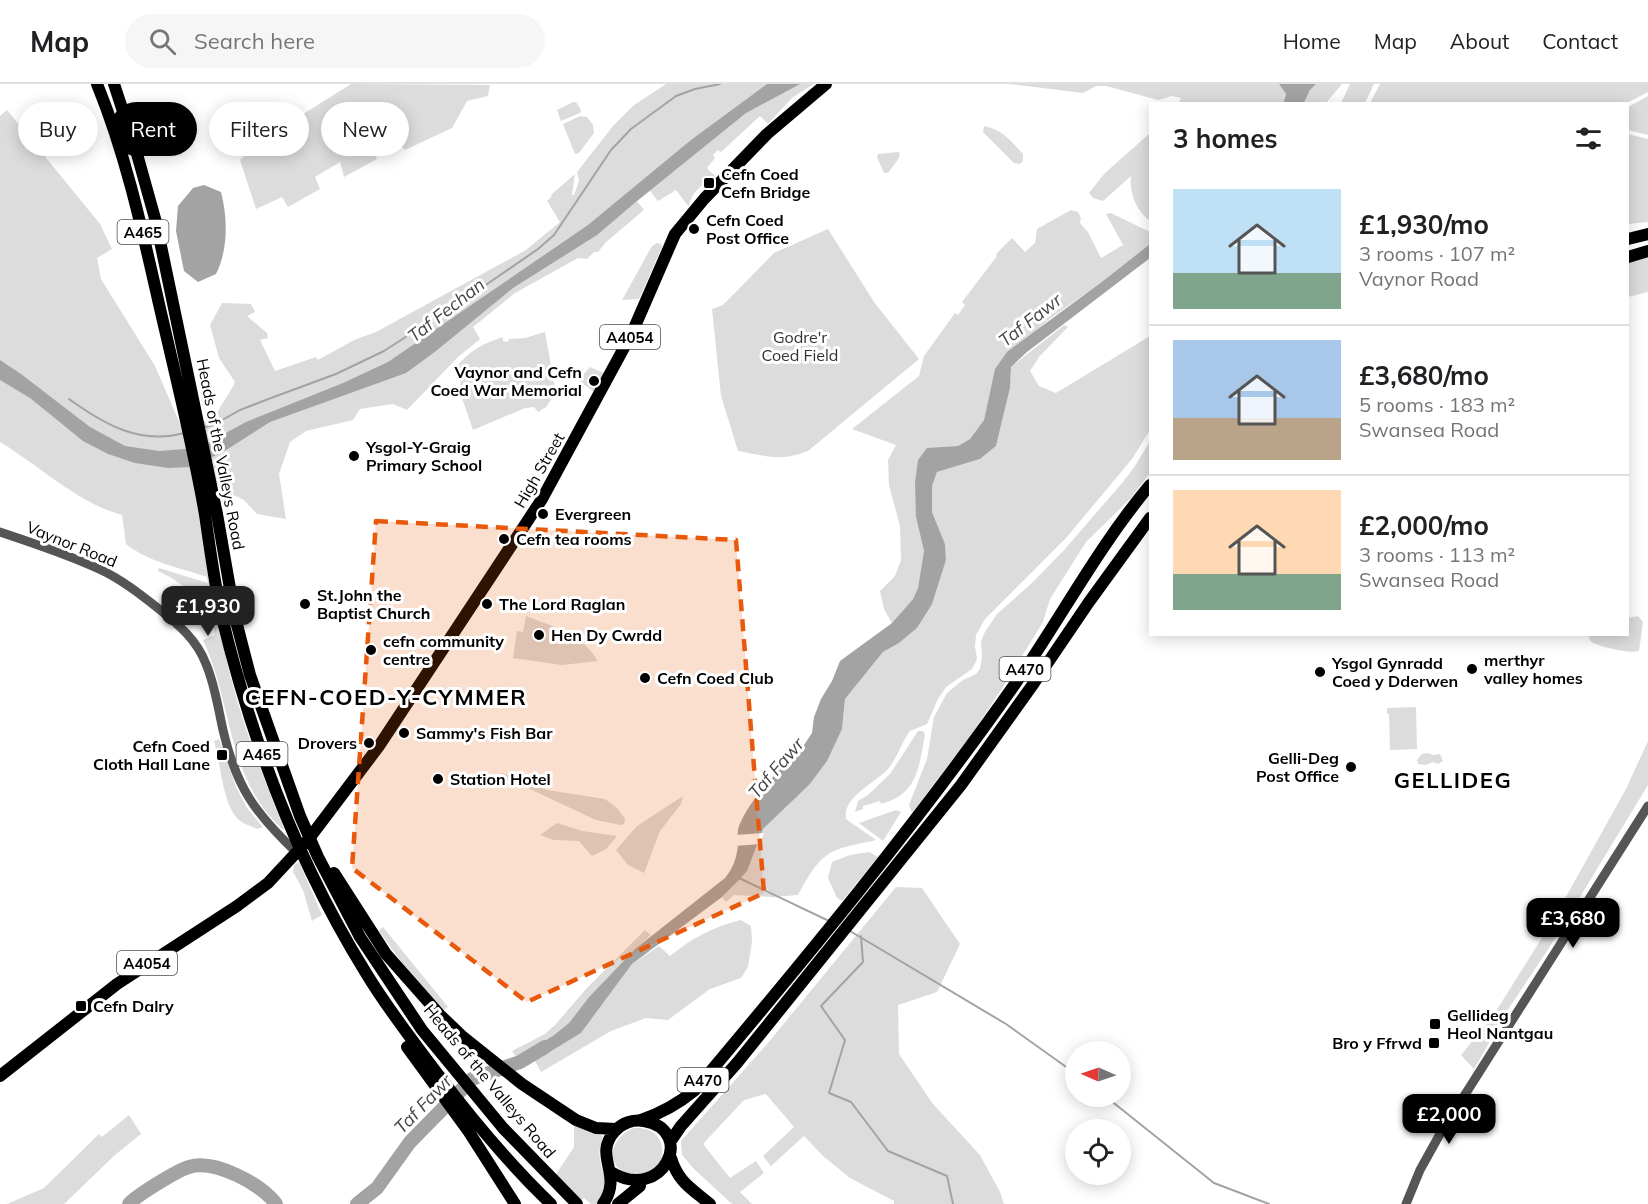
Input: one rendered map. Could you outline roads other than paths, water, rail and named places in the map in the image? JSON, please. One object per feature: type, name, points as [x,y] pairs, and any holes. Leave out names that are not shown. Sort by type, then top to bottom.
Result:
[{"type":"main road","name":"Heads of the Valleys Road","points":[[97,84],[111,118],[131,185],[184,382]]},
{"type":"main road","name":"Heads of the Valleys Road","points":[[114,84],[156,222],[184,382],[211,516],[250,675],[280,764],[318,857],[360,937],[422,1030],[489,1112],[577,1204]]},
{"type":"main road","name":"High Street","points":[[296,852],[321,824],[380,746],[542,499],[632,333],[675,234],[704,199],[767,134],[826,84]]},
{"type":"main road","points":[[1629,240],[1648,234]]},
{"type":"main road","points":[[1629,257],[1648,251]]},
{"type":"main road","name":"A470","points":[[669,1142],[737,1063],[757,1026],[1016,683],[1099,554],[1149,486]]},
{"type":"main road","name":"Heads of the Valleys Road","points":[[211,516],[209,551],[221,612],[255,735],[307,864],[366,974],[368,986],[463,1107],[551,1204]]},
{"type":"main road","name":"A470","points":[[641,1120],[663,1113],[695,1090],[757,1026],[903,856],[962,784],[1149,519]]},
{"type":"main road","name":"A4054","points":[[0,1076],[117,984],[237,906],[268,883],[296,852]]},
{"type":"main road","points":[[318,857],[330,866],[386,954],[440,1015],[486,1058],[576,1120],[596,1128],[616,1129]]},
{"type":"main road","points":[[394,1021],[475,1140],[515,1204]]},
{"type":"main road","points":[[603,1204],[610,1193],[612,1183],[606,1157],[606,1146],[610,1137],[616,1129],[632,1121],[641,1120],[659,1127],[669,1142],[675,1172],[710,1204]]},
{"type":"main road","points":[[611,1172],[621,1181],[639,1186],[651,1184],[668,1168],[671,1158]]},
{"type":"main road","points":[[618,1204],[639,1186]]},
{"type":"street","name":"Vaynor Road","points":[[0,532],[100,569],[133,589],[190,636],[199,648],[208,668],[229,755],[242,788],[265,821],[296,852]]},
{"type":"street","points":[[1407,1204],[1420,1170],[1440,1134],[1648,806]]},
{"type":"waterway","name":"Taf Fechan","points":[[202,428],[215,424],[240,410],[336,374],[384,351],[480,289],[538,249],[554,235],[611,150],[631,129],[676,96],[720,84]]},
{"type":"waterway","points":[[69,399],[96,417],[124,430],[153,436],[185,433]]},
{"type":"waterway","points":[[739,878],[829,921]]},
{"type":"waterway","points":[[850,931],[1006,1024],[1065,1066]]},
{"type":"waterway","points":[[861,936],[863,962],[821,1006],[845,1040],[829,1093],[851,1102],[888,1151],[947,1176],[953,1204]]},
{"type":"waterway","name":"Taf Fawr","points":[[357,1204],[377,1188],[410,1142],[472,1079],[520,1062],[545,1047]]},
{"type":"waterway","points":[[1119,1107],[1214,1183],[1269,1204]]},
{"type":"waterway","name":"Taf Fawr","points":[[129,1204],[176,1173],[199,1165],[224,1170],[249,1181],[276,1204]]},
{"type":"place","name":"Cefn Coed Cefn Bridge","points":[[709,183]]},
{"type":"place","name":"Cefn Coed Post Office","points":[[694,229]]},
{"type":"place","name":"Vaynor and Cefn Coed War Memorial","points":[[594,381]]},
{"type":"place","name":"Ysgol-Y-Graig Primary School","points":[[354,456]]},
{"type":"place","name":"Evergreen","points":[[543,514]]},
{"type":"place","name":"Cefn tea rooms","points":[[504,539]]},
{"type":"place","name":"St.John the Baptist Church","points":[[305,604]]},
{"type":"place","name":"The Lord Raglan","points":[[487,604]]},
{"type":"place","name":"Hen Dy Cwrdd","points":[[539,635]]},
{"type":"place","name":"cefn community centre","points":[[371,650]]},
{"type":"place","name":"merthyr valley homes","points":[[1472,669]]},
{"type":"place","name":"Ysgol Gynradd Coed y Dderwen","points":[[1320,672]]},
{"type":"place","name":"Cefn Coed Club","points":[[645,678]]},
{"type":"place","name":"Sammy's Fish Bar","points":[[404,733]]},
{"type":"place","name":"Drovers","points":[[369,743]]},
{"type":"place","name":"Cefn Coed Cloth Hall Lane","points":[[222,755]]},
{"type":"place","name":"Gelli-Deg Post Office","points":[[1351,767]]},
{"type":"place","name":"Station Hotel","points":[[438,779]]},
{"type":"place","name":"Cefn Dalry","points":[[81,1006]]},
{"type":"place","name":"Gellideg Heol Nantgau","points":[[1435,1024]]},
{"type":"place","name":"Bro y Ffrwd","points":[[1434,1043]]},
{"type":"district","name":"CEFN-COED-Y-CYMMER","points":[[386,697]]},
{"type":"district","name":"GELLIDEG","points":[[1453,780]]},
{"type":"park label","name":"Godre'r Coed Field","points":[[800,346]]}]
